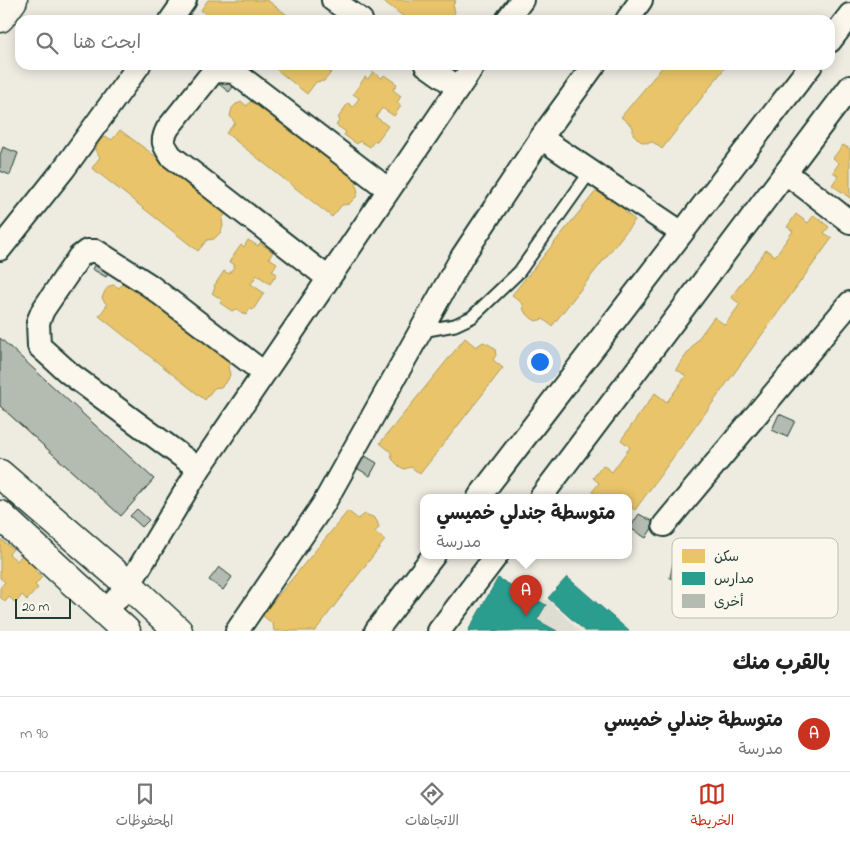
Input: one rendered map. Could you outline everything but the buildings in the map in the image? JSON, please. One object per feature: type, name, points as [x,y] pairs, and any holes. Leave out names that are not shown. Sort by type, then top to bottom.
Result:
[{"type":"main road","points":[[0,18],[13,0]]},
{"type":"main road","points":[[0,474],[129,585],[178,631]]},
{"type":"main road","points":[[0,515],[126,631]]},
{"type":"street","points":[[174,15],[185,0]]},
{"type":"street","points":[[333,0],[354,15]]},
{"type":"street","points":[[630,15],[641,0]]},
{"type":"street","points":[[835,34],[850,15]]},
{"type":"street","points":[[0,248],[63,170],[135,70]]},
{"type":"street","points":[[433,70],[458,87]]},
{"type":"street","points":[[105,612],[129,585],[198,470],[470,70]]},
{"type":"street","points":[[237,631],[323,505],[344,466],[371,423],[462,257],[541,138],[590,70]]},
{"type":"street","points":[[481,494],[807,70]]},
{"type":"street","points":[[328,278],[171,156],[164,146],[163,136],[168,128],[212,73],[218,71],[234,72],[389,190]]},
{"type":"street","points":[[543,494],[850,87]]},
{"type":"street","points":[[541,138],[682,233]]},
{"type":"street","points":[[786,173],[850,222]]},
{"type":"street","points":[[198,470],[70,373],[39,346],[38,322],[43,310],[80,257],[87,251],[96,251],[149,285],[264,373]]},
{"type":"street","points":[[664,525],[845,318]]},
{"type":"street","points":[[376,631],[431,559]]},
{"type":"street","points":[[439,631],[494,559]]},
{"type":"lane","points":[[422,331],[456,325],[472,317],[519,272],[590,172]]},
{"type":"shaded area","points":[[548,600],[580,631],[477,631],[497,602]]},
{"type":"place","name":"متوسطة جندلي خميسي","points":[[526,616]]}]
